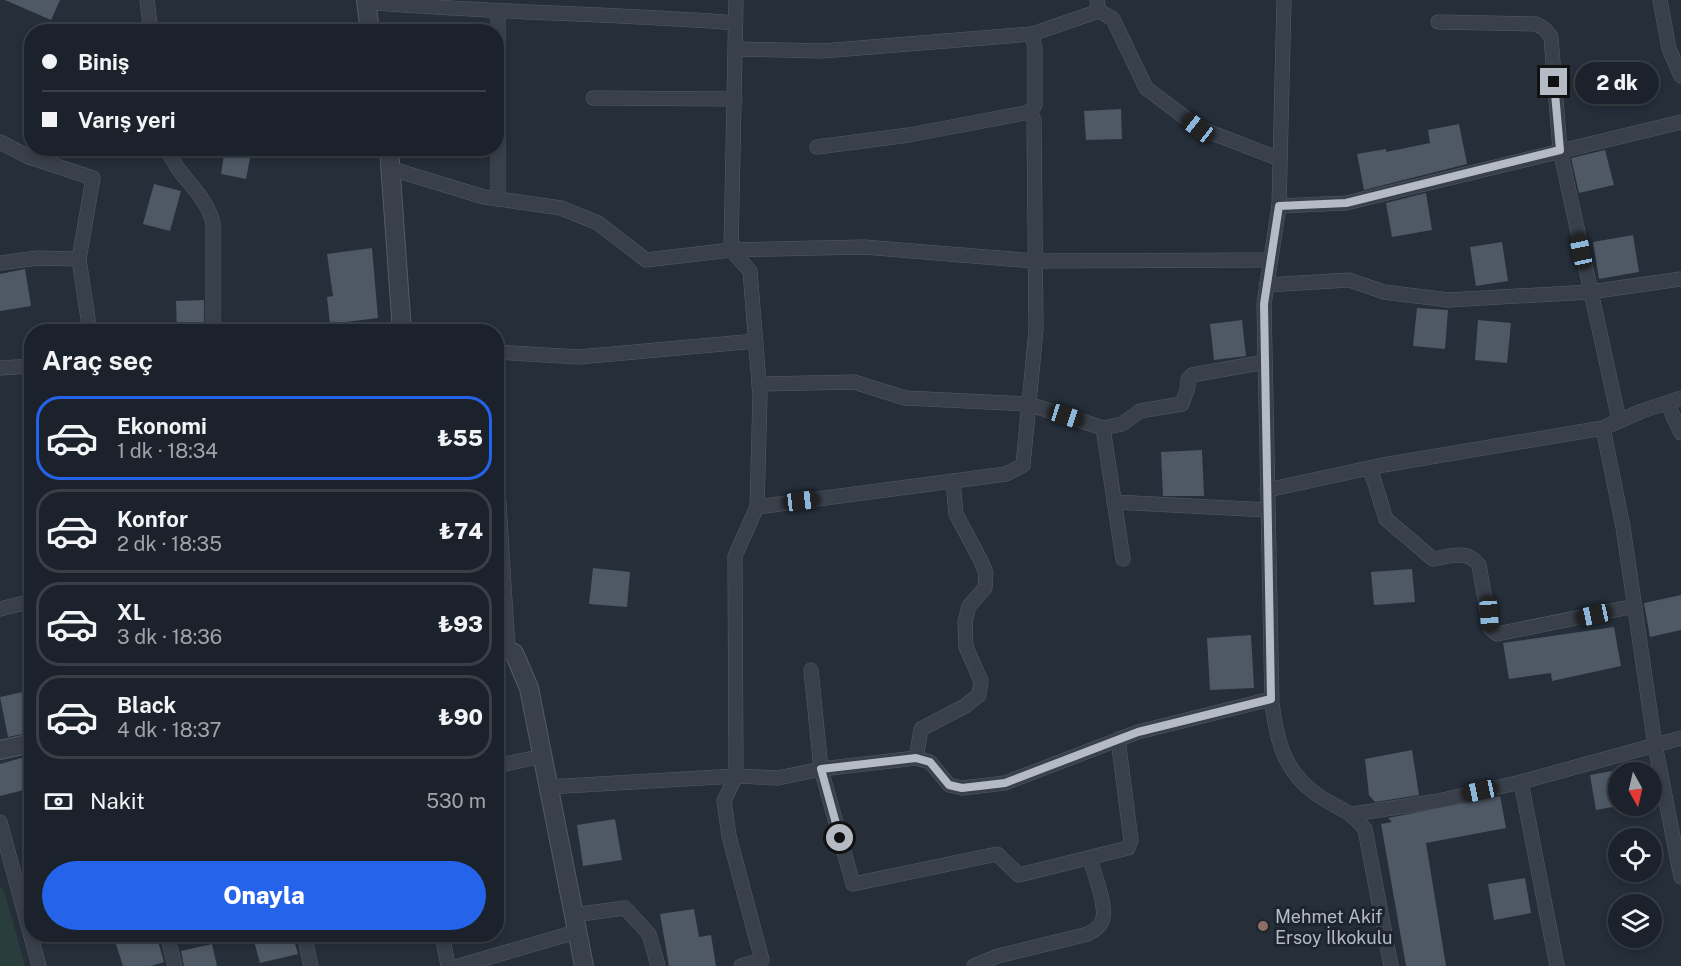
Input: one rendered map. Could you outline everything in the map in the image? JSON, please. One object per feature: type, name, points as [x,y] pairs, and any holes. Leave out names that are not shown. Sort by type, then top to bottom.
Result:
[{"type":"street","points":[[147,0],[151,24]]},
{"type":"street","points":[[736,0],[731,250],[750,272],[759,384],[758,507],[735,556],[736,776],[724,801],[729,836],[762,960],[741,966]]},
{"type":"street","points":[[1284,0],[1279,206],[1266,285],[1265,362],[1271,699],[1278,744],[1294,772],[1316,794],[1353,814],[1367,837],[1391,966]]},
{"type":"street","points":[[1660,0],[1669,49],[1681,76]]},
{"type":"street","points":[[369,24],[366,1],[498,12],[653,16],[736,23]]},
{"type":"street","points":[[736,49],[822,51],[1032,34],[1098,5],[1113,19],[1146,88],[1198,128],[1280,159]]},
{"type":"street","points":[[498,12],[498,24]]},
{"type":"street","points":[[1438,22],[1536,24],[1545,29],[1551,37],[1560,150],[1619,420]]},
{"type":"street","points":[[817,147],[909,135],[1030,112],[1035,105],[1035,48],[1032,34]]},
{"type":"street","points":[[593,98],[735,99]]},
{"type":"street","points":[[758,507],[1006,474],[1023,465],[1036,330],[1034,120],[1030,112]]},
{"type":"street","points":[[1279,206],[1346,203],[1681,122]]},
{"type":"street","points":[[0,142],[24,154]]},
{"type":"street","points":[[27,156],[93,178],[79,258],[89,324]]},
{"type":"street","points":[[171,156],[179,173],[210,209],[213,223],[213,324]]},
{"type":"street","points":[[390,156],[401,324]]},
{"type":"street","points":[[498,156],[498,199]]},
{"type":"street","points":[[392,169],[498,199],[561,208],[598,223],[646,260],[731,250],[864,247],[1035,261],[1270,260]]},
{"type":"street","points":[[0,263],[37,258],[79,258]]},
{"type":"street","points":[[1266,285],[1349,280],[1384,292],[1448,300],[1590,292],[1681,279]]},
{"type":"street","points":[[504,352],[579,357],[756,341]]},
{"type":"street","points":[[759,384],[854,382],[905,398],[1028,404],[1103,428],[1122,424],[1140,411],[1182,404],[1188,387],[1188,379],[1192,375],[1265,362]]},
{"type":"street","points":[[0,368],[24,366]]},
{"type":"street","points":[[1267,490],[1370,468],[1604,428],[1619,420],[1681,398]]},
{"type":"street","points":[[1667,403],[1681,433]]},
{"type":"street","points":[[1103,428],[1123,559]]},
{"type":"street","points":[[1604,428],[1623,527],[1655,745],[1681,877]]},
{"type":"street","points":[[1370,468],[1386,519],[1409,541],[1433,559],[1466,554],[1475,559],[1479,565],[1490,628],[1497,634],[1635,606]]},
{"type":"street","points":[[916,758],[921,729],[965,706],[979,695],[981,681],[966,647],[965,622],[969,606],[985,588],[986,573],[956,514],[954,481]]},
{"type":"street","points":[[1114,501],[1268,510]]},
{"type":"street","points":[[0,609],[24,603]]},
{"type":"street","points":[[504,648],[514,653],[529,688],[584,966]]},
{"type":"street","points":[[811,670],[821,769],[852,884],[997,854],[1018,875],[1053,864],[1090,858],[1128,848],[1131,840],[1118,740]]},
{"type":"street","points":[[548,787],[736,776],[778,778],[821,769],[916,758],[930,762],[949,785],[962,788],[1005,783],[1138,732],[1271,699]]},
{"type":"street","points":[[1353,814],[1438,801],[1521,782],[1681,738]]},
{"type":"street","points":[[0,750],[24,745]]},
{"type":"street","points":[[504,764],[543,756]]},
{"type":"street","points":[[1521,782],[1557,966]]},
{"type":"street","points":[[0,822],[6,872],[24,923]]},
{"type":"street","points":[[974,966],[998,956],[1088,934],[1099,926],[1104,919],[1103,905],[1090,858]]},
{"type":"street","points":[[459,966],[625,908],[649,933],[658,966]]},
{"type":"street","points":[[31,942],[39,966]]},
{"type":"street","points":[[168,942],[175,966]]},
{"type":"street","points":[[306,942],[311,966]]},
{"type":"street","points":[[444,942],[448,966]]},
{"type":"shaded area","points":[[0,888],[4,890],[25,966],[0,966]]},
{"type":"building","points":[[5,0],[60,0],[51,20]]},
{"type":"building","points":[[1121,109],[1122,139],[1086,140],[1084,111]]},
{"type":"building","points":[[1459,124],[1467,164],[1364,190],[1357,154],[1386,149],[1386,152],[1430,143],[1428,130]]},
{"type":"building","points":[[1605,150],[1614,185],[1579,193],[1571,158]]},
{"type":"building","points":[[224,156],[250,156],[246,179],[221,174]]},
{"type":"building","points":[[154,184],[181,191],[170,231],[143,224]]},
{"type":"building","points":[[1426,193],[1432,230],[1392,237],[1386,203]]},
{"type":"building","points":[[1633,235],[1639,272],[1599,279],[1593,242]]},
{"type":"building","points":[[1502,242],[1508,281],[1476,286],[1470,247]]},
{"type":"building","points":[[372,248],[378,318],[330,324],[327,297],[333,296],[327,254]]},
{"type":"building","points":[[25,269],[31,306],[0,311],[0,274]]},
{"type":"building","points":[[204,300],[204,324],[177,324],[176,301]]},
{"type":"building","points":[[1417,308],[1448,310],[1445,349],[1413,346]]},
{"type":"building","points":[[1242,320],[1246,356],[1214,360],[1210,324]]},
{"type":"building","points":[[1478,320],[1511,323],[1507,363],[1475,360]]},
{"type":"building","points":[[1202,450],[1204,496],[1163,496],[1161,452]]},
{"type":"building","points":[[593,568],[630,572],[627,607],[589,604]]},
{"type":"building","points":[[1412,569],[1415,602],[1374,605],[1371,572]]},
{"type":"building","points":[[1681,595],[1681,630],[1650,637],[1644,603]]},
{"type":"building","points":[[1614,627],[1621,666],[1552,681],[1551,673],[1509,679],[1503,643]]},
{"type":"building","points":[[1251,635],[1254,688],[1210,690],[1207,638]]},
{"type":"building","points":[[24,692],[24,734],[8,737],[0,697]]},
{"type":"building","points":[[1412,750],[1419,795],[1375,802],[1369,795],[1365,759]]},
{"type":"building","points":[[24,757],[24,790],[0,796],[0,764]]},
{"type":"building","points":[[1608,772],[1608,808],[1596,810],[1590,775]]},
{"type":"building","points":[[1500,796],[1506,828],[1426,843],[1446,966],[1406,966],[1381,824],[1392,822],[1388,818]]},
{"type":"building","points":[[615,819],[622,860],[583,866],[577,825]]},
{"type":"building","points":[[1525,878],[1531,913],[1494,920],[1488,884]]},
{"type":"building","points":[[694,909],[699,937],[711,935],[716,966],[669,966],[660,914]]},
{"type":"building","points":[[115,942],[158,942],[164,962],[151,966],[123,966]]},
{"type":"building","points":[[254,942],[294,942],[298,954],[260,963]]},
{"type":"building","points":[[212,944],[217,966],[184,966],[181,951]]},
{"type":"place","name":"Mehmet Akif Ersoy İlkokulu","points":[[1263,926]]},
{"type":"route","points":[[840,838],[821,769],[916,758],[930,762],[949,785],[962,788],[1005,783],[1138,732],[1271,699],[1264,304],[1279,206],[1346,203],[1560,150],[1554,82]]}]
